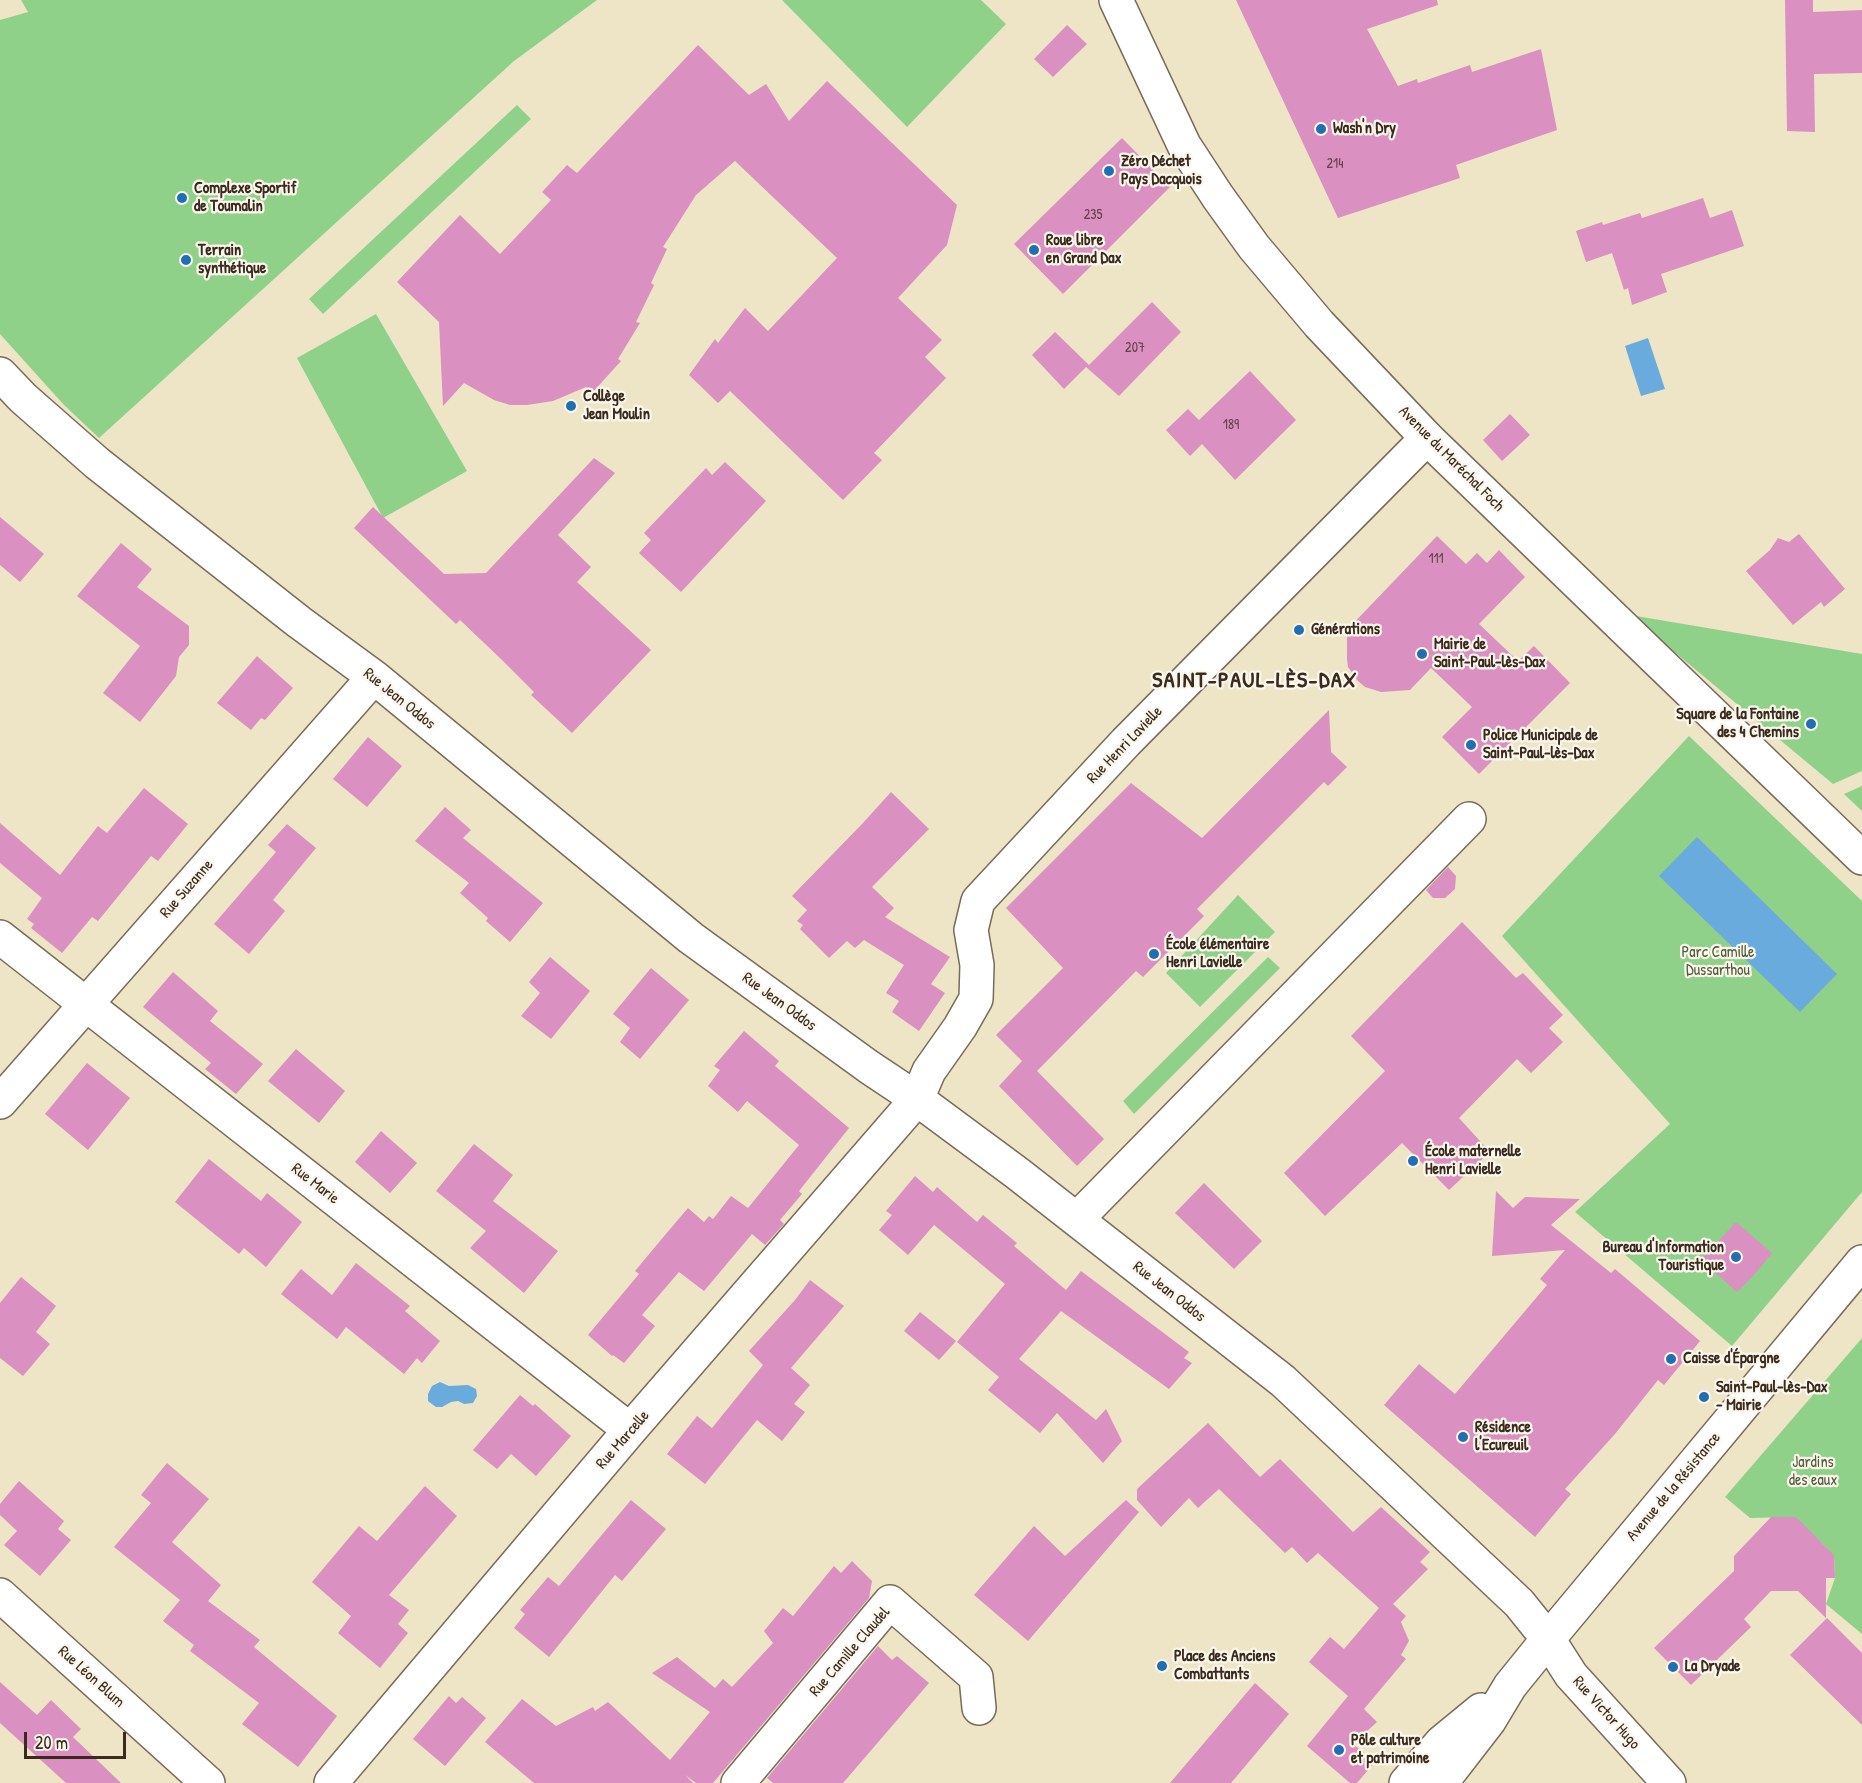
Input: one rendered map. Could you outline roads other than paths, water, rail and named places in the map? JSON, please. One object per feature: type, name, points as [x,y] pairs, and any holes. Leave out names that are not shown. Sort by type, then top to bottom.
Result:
[{"type":"street","name":"Avenue du Maréchal Foch","points":[[1116,0],[1184,145],[1218,198],[1254,247],[1319,324],[1427,438],[1862,858]]},
{"type":"street","name":"Rue Jean Oddos","points":[[0,374],[23,398],[97,463],[299,622],[374,677],[691,938],[917,1099],[1077,1219],[1283,1381],[1520,1603],[1548,1639]]},
{"type":"street","name":"Rue Henri Lavielle","points":[[917,1099],[929,1071],[960,1028],[976,999],[977,965],[971,930],[978,901],[1126,742],[1427,438]]},
{"type":"street","name":"Rue Suzanne","points":[[0,1102],[374,677]]},
{"type":"street","points":[[1077,1219],[1469,819]]},
{"type":"street","name":"Rue Marie","points":[[0,937],[630,1430]]},
{"type":"street","name":"Rue Marcelle","points":[[331,1783],[630,1430],[917,1099]]},
{"type":"street","name":"Avenue de la Résistance","points":[[1441,1783],[1489,1721],[1510,1686],[1862,1262]]},
{"type":"street","name":"Rue Léon Blum","points":[[0,1595],[208,1783]]},
{"type":"street","name":"Rue Camille Claudel","points":[[738,1783],[890,1602],[976,1677],[979,1708]]},
{"type":"street","name":"Rue Victor Hugo","points":[[1548,1639],[1571,1675],[1669,1783]]},
{"type":"street","name":"Avenue de la Résistance","points":[[1406,1783],[1442,1742],[1510,1686]]},
{"type":"water","points":[[1648,338],[1665,389],[1641,396],[1625,346]]},
{"type":"water","points":[[1697,837],[1837,974],[1800,1012],[1659,876]]},
{"type":"water","points":[[440,1382],[449,1386],[468,1385],[476,1389],[477,1396],[473,1403],[464,1404],[458,1401],[436,1407],[428,1401],[428,1394],[432,1386]]},
{"type":"place","name":"Wash'n Dry","points":[[1321,129]]},
{"type":"place","name":"Zéro Déchet Pays Dacquois","points":[[1109,171]]},
{"type":"place","name":"Complexe Sportif de Toumalin","points":[[182,198]]},
{"type":"place","name":"Roue libre en Grand Dax","points":[[1034,250]]},
{"type":"place","name":"Terrain synthétique","points":[[186,260]]},
{"type":"place","name":"Collège Jean Moulin","points":[[571,406]]},
{"type":"place","name":"Générations","points":[[1299,630]]},
{"type":"place","name":"Mairie de Saint-Paul-lès-Dax","points":[[1422,654]]},
{"type":"place","name":"Square de la Fontaine des 4 Chemins","points":[[1811,724]]},
{"type":"place","name":"Police Municipale de Saint-Paul-lès-Dax","points":[[1471,745]]},
{"type":"place","name":"École élémentaire Henri Lavielle","points":[[1154,954]]},
{"type":"place","name":"École maternelle Henri Lavielle","points":[[1413,1161]]},
{"type":"place","name":"Bureau d'Information Touristique","points":[[1736,1257]]},
{"type":"place","name":"Caisse d'Épargne","points":[[1671,1359]]},
{"type":"place","name":"Saint-Paul-lès-Dax - Mairie","points":[[1704,1397]]},
{"type":"place","name":"Résidence l'Ecureuil","points":[[1463,1437]]},
{"type":"place","name":"Place des Anciens Combattants","points":[[1162,1666]]},
{"type":"place","name":"La Dryade","points":[[1673,1667]]},
{"type":"place","name":"Pôle culture et patrimoine","points":[[1339,1750]]},
{"type":"district","name":"SAINT-PAUL-LÈS-DAX","points":[[1255,681]]},
{"type":"park label","name":"Parc Camille Dussarthou","points":[[1718,962]]},
{"type":"park label","name":"Jardins des eaux","points":[[1813,1472]]}]
